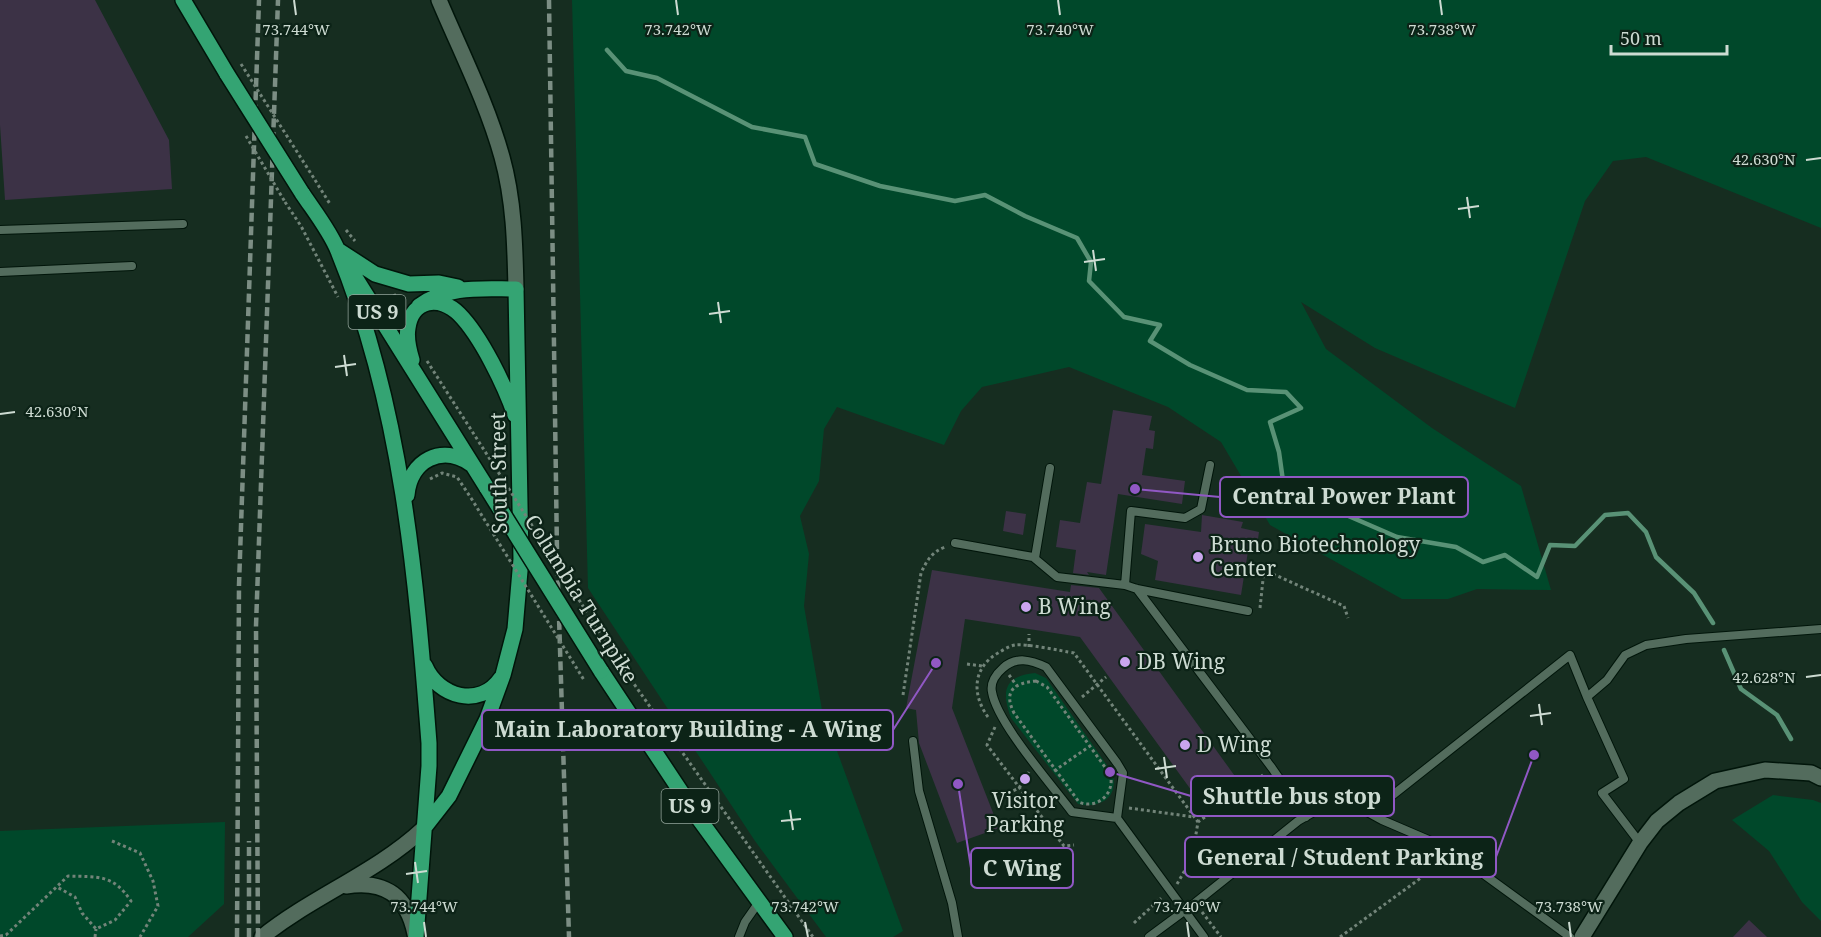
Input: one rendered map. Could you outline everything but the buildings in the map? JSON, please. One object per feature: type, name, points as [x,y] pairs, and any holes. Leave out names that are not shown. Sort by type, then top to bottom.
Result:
[{"type":"main road","name":"US 9","points":[[183,0],[473,466]]},
{"type":"main road","points":[[337,249],[375,274],[410,284],[439,283],[466,289]]},
{"type":"main road","points":[[337,249],[381,382],[406,505],[429,743],[416,937]]},
{"type":"main road","points":[[416,374],[407,339],[411,315],[419,306],[442,293],[466,289],[516,289]]},
{"type":"main road","name":"South Street","points":[[424,828],[443,805],[459,779],[487,719],[503,675],[515,629],[520,584],[516,289]]},
{"type":"main road","points":[[419,306],[428,302],[438,302],[458,312],[469,325],[502,383],[519,429]]},
{"type":"main road","points":[[406,505],[407,487],[411,476],[427,460],[437,455],[450,454],[461,457],[473,466]]},
{"type":"main road","name":"Columbia Turnpike","points":[[473,466],[601,671],[675,783],[785,937]]},
{"type":"main road","points":[[422,657],[431,678],[438,687],[461,695],[487,692],[503,675]]},
{"type":"street","name":"South Street","points":[[439,0],[485,108],[503,159],[513,216],[516,289]]},
{"type":"street","points":[[1582,937],[1640,843],[1657,821],[1679,803],[1715,781],[1765,770],[1810,773],[1821,778]]},
{"type":"street","points":[[262,937],[282,921],[390,856],[424,828]]},
{"type":"street","points":[[332,891],[367,884],[389,891],[405,907],[412,920],[416,937]]},
{"type":"lane","points":[[0,230],[183,224]]},
{"type":"lane","points":[[0,272],[132,266]]},
{"type":"lane","points":[[1125,585],[1131,511],[1185,518],[1201,508],[1210,465]]},
{"type":"lane","points":[[1035,558],[1050,468]]},
{"type":"lane","points":[[955,543],[1035,558],[1057,577],[1125,585],[1248,611]]},
{"type":"lane","points":[[1137,589],[1237,725],[1272,768],[1306,817]]},
{"type":"lane","points":[[1587,697],[1607,680],[1625,655],[1646,645],[1686,639],[1821,629]]},
{"type":"lane","points":[[1370,813],[1570,655],[1624,779],[1602,794],[1640,843]]},
{"type":"lane","points":[[1117,818],[1123,773],[1046,667],[1033,661],[1011,662],[996,676],[991,692],[1001,718],[1072,812],[1117,818],[1204,937]]},
{"type":"lane","points":[[913,741],[919,791],[952,903],[958,937]]},
{"type":"lane","points":[[1149,937],[1306,817],[1340,797],[1444,847],[1570,937]]},
{"type":"lane","points":[[739,937],[759,902]]},
{"type":"path","points":[[240,64],[315,180]]},
{"type":"path","points":[[243,131],[285,202]]},
{"type":"path","points":[[501,478],[617,660],[813,937]]},
{"type":"path","points":[[471,498],[584,680]]},
{"type":"path","points":[[903,695],[921,573],[927,560],[935,551],[955,543]]},
{"type":"path","points":[[1248,611],[1259,614],[1264,570],[1344,606],[1348,618]]},
{"type":"path","points":[[1029,634],[1029,647]]},
{"type":"path","points":[[1074,845],[1064,846],[987,745],[995,727],[979,705],[977,689],[982,666],[991,657],[1015,645],[1074,653],[1198,822]]},
{"type":"path","points":[[967,664],[982,666]]},
{"type":"path","points":[[1073,703],[1106,677]]},
{"type":"path","points":[[1036,681],[1047,687],[1090,747],[1110,774],[1113,782],[1104,798],[1087,805],[1079,801],[1014,714],[1008,702],[1010,694],[1018,684],[1036,681]]},
{"type":"path","points":[[1046,777],[1090,747]]},
{"type":"path","points":[[1008,793],[1019,788],[1035,763]]},
{"type":"path","points":[[1134,923],[1177,884],[1191,858],[1198,822],[1272,768]]},
{"type":"path","points":[[1119,807],[1194,817]]},
{"type":"path","points":[[112,841],[140,853],[153,881],[158,906],[140,937]]},
{"type":"path","points":[[1340,937],[1429,872],[1444,847]]},
{"type":"path","points":[[0,936],[6,936],[68,876],[100,877],[121,886],[131,902],[116,920],[96,929]]},
{"type":"path","points":[[57,887],[75,897],[82,912],[96,929],[95,937]]},
{"type":"path","points":[[1195,903],[1221,937]]},
{"type":"green space","points":[[572,0],[1821,0],[1821,228],[1646,157],[1613,161],[1585,201],[1515,408],[1375,348],[1301,302],[1326,349],[1432,428],[1521,486],[1551,590],[1477,589],[1448,599],[1402,599],[1270,525],[1221,442],[1168,407],[1069,367],[982,387],[961,411],[944,445],[837,407],[824,429],[819,481],[800,516],[809,554],[804,606],[822,710],[903,931],[893,937],[826,937],[755,841],[588,588]]},
{"type":"green space","points":[[1035,673],[1046,678],[1113,774],[1113,790],[1106,800],[1093,805],[1078,804],[1011,718],[1006,700],[1008,686],[1017,678]]},
{"type":"green space","points":[[1773,795],[1821,803],[1821,921],[1802,902],[1769,851],[1732,820]]},
{"type":"green space","points":[[225,822],[224,904],[188,937],[0,937],[0,831]]},
{"type":"waterway","points":[[607,50],[626,71],[657,78],[752,127],[805,137],[815,164],[880,186],[955,201],[985,195],[1025,216],[1077,238],[1091,262],[1089,281],[1124,317],[1160,325],[1150,341],[1190,365],[1247,390],[1286,392],[1301,408],[1270,422],[1279,452],[1284,488],[1397,537],[1456,547],[1483,562],[1505,555],[1537,577],[1550,545],[1575,546],[1605,515],[1628,513],[1646,532],[1656,557],[1694,593],[1713,623]]},
{"type":"waterway","points":[[1724,650],[1741,689],[1777,715],[1791,739]]},
{"type":"railway","points":[[237,937],[239,585],[259,0]]},
{"type":"railway","points":[[258,937],[256,626],[278,0]]},
{"type":"railway","points":[[549,0],[557,552],[569,937]]},
{"type":"railway","points":[[249,841],[249,937]]},
{"type":"place","name":"Central Power Plant","points":[[1135,489]]},
{"type":"place","name":"Bruno Biotechnology Center","points":[[1198,557]]},
{"type":"place","name":"B Wing","points":[[1026,607]]},
{"type":"place","name":"DB Wing","points":[[1125,662]]},
{"type":"place","name":"Main Laboratory Building - A Wing","points":[[936,663]]},
{"type":"place","name":"D Wing","points":[[1185,745]]},
{"type":"place","name":"General / Student Parking","points":[[1534,755]]},
{"type":"place","name":"Shuttle bus stop","points":[[1110,772]]},
{"type":"place","name":"Visitor Parking","points":[[1025,779]]},
{"type":"place","name":"C Wing","points":[[958,784]]}]
